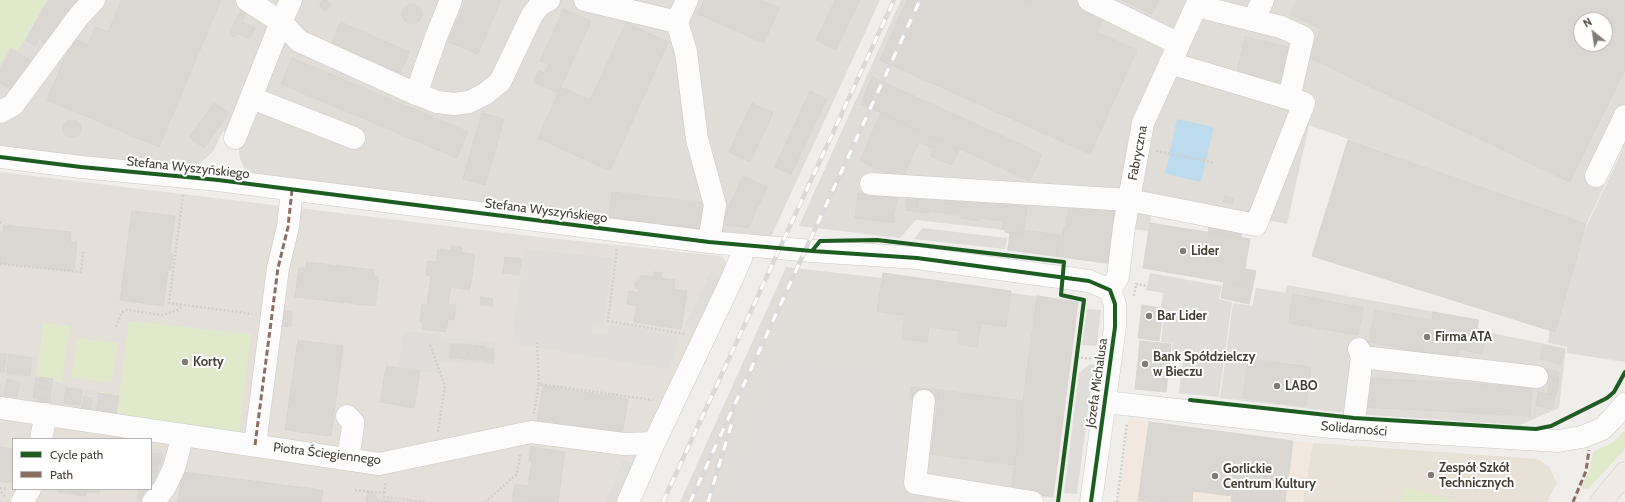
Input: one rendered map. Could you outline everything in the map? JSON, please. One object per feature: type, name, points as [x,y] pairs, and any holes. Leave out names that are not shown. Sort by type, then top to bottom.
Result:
[{"type":"main road","points":[[1601,502],[1625,473]]},
{"type":"street","points":[[0,112],[13,105],[80,16],[94,0]]},
{"type":"street","points":[[247,0],[281,22],[299,42],[416,94],[437,102],[454,104],[468,102],[485,94],[500,82],[532,15],[540,5],[548,0]]},
{"type":"street","points":[[235,138],[259,101],[281,22],[292,0]]},
{"type":"street","points":[[416,94],[436,37],[452,0]]},
{"type":"street","points":[[585,0],[677,22]]},
{"type":"street","points":[[688,0],[677,22],[686,52],[697,139],[715,205],[709,242]]},
{"type":"street","points":[[871,184],[1129,200],[1256,225],[1304,103],[1175,53],[1112,5],[1089,0]]},
{"type":"street","points":[[1253,20],[1262,0]]},
{"type":"street","points":[[1198,3],[1281,27],[1303,37],[1289,98]]},
{"type":"street","name":"Fabryczna","points":[[1110,290],[1118,277],[1129,200],[1143,123],[1198,3]]},
{"type":"street","points":[[259,101],[354,138]]},
{"type":"street","points":[[1596,176],[1625,116]]},
{"type":"street","name":"Stefana Wyszyńskiego","points":[[0,156],[218,180],[709,242],[812,252],[917,258],[1089,281],[1110,290]]},
{"type":"street","points":[[255,445],[278,268],[288,227],[292,190]]},
{"type":"street","points":[[628,502],[654,443],[731,281],[741,258],[743,245]]},
{"type":"street","name":"Józefa Michalusa","points":[[1091,502],[1094,471],[1115,327],[1115,304],[1110,290]]},
{"type":"street","points":[[1353,429],[1360,353],[1537,377]]},
{"type":"street","points":[[924,401],[915,484],[1032,502]]},
{"type":"street","name":"Solidarności","points":[[1105,402],[1240,418],[1353,429],[1558,441],[1582,437],[1602,429],[1625,404]]},
{"type":"street","name":"Piotra Ściegiennego","points":[[0,408],[379,464],[532,432],[624,444],[654,443]]},
{"type":"street","points":[[41,438],[46,414]]},
{"type":"street","points":[[347,416],[353,422],[348,459]]},
{"type":"street","points":[[153,502],[165,487],[174,468],[183,435]]},
{"type":"street","points":[[22,502],[29,490]]},
{"type":"path","points":[[1159,152],[1215,163]]},
{"type":"path","points":[[183,191],[169,303],[252,314],[271,321]]},
{"type":"path","points":[[0,223],[3,220]]},
{"type":"path","points":[[618,242],[608,321],[690,335]]},
{"type":"path","points":[[0,264],[81,272],[83,252]]},
{"type":"path","points":[[1140,285],[1147,286]]},
{"type":"path","points":[[116,327],[121,313],[127,310],[162,315],[178,310],[183,305]]},
{"type":"path","points":[[533,415],[539,384],[537,342]]},
{"type":"path","points":[[430,345],[445,386],[435,452]]},
{"type":"path","points":[[539,384],[658,401]]},
{"type":"path","points":[[356,490],[384,493],[384,497],[426,502]]},
{"type":"shaded area","points":[[9,0],[880,0],[770,239],[256,174],[245,169],[240,159],[239,150],[242,140],[223,131],[214,150],[193,168],[0,147],[0,17]]},
{"type":"shaded area","points":[[901,0],[1625,0],[1625,150],[1622,148],[1586,225],[1309,125],[1287,224],[1154,197],[1149,231],[1113,227],[1108,264],[1007,250],[1010,234],[1004,232],[1004,230],[916,220],[900,238],[799,226]]},
{"type":"shaded area","points":[[1623,149],[1625,150],[1625,362],[1567,353],[1567,347],[1548,343],[1550,329],[1587,225]]},
{"type":"shaded area","points":[[0,172],[522,235],[719,256],[726,262],[723,277],[711,272],[684,325],[706,333],[639,464],[623,459],[605,502],[146,502],[151,495],[152,490],[152,438],[12,438],[12,490],[137,490],[135,502],[0,502]]},
{"type":"shaded area","points":[[922,228],[1007,238],[1005,249],[914,239]]},
{"type":"shaded area","points":[[524,249],[613,258],[604,324],[595,323],[591,329],[593,333],[606,335],[608,333],[610,323],[680,336],[669,369],[512,343]]},
{"type":"shaded area","points":[[786,267],[882,278],[883,274],[1011,291],[1011,293],[1078,302],[1053,497],[1041,495],[1040,502],[680,502]]},
{"type":"shaded area","points":[[711,271],[731,281],[707,334],[684,325]]},
{"type":"shaded area","points":[[1150,273],[1222,286],[1219,299],[1232,302],[1219,397],[1179,393],[1183,352],[1172,350],[1172,343],[1161,342],[1164,317],[1160,314],[1163,293],[1146,290]]},
{"type":"shaded area","points":[[1287,285],[1479,320],[1478,328],[1486,330],[1486,332],[1566,348],[1559,408],[1520,425],[1353,414],[1220,398],[1233,303],[1253,306],[1256,288],[1285,293]]},
{"type":"shaded area","points":[[1256,288],[1286,293],[1280,327],[1309,333],[1303,366],[1249,359],[1246,373],[1224,370],[1233,304],[1252,308]]},
{"type":"shaded area","points":[[1087,309],[1101,310],[1097,346],[1082,345]]},
{"type":"shaded area","points":[[404,331],[441,335],[438,373],[398,368]]},
{"type":"shaded area","points":[[451,338],[496,342],[494,365],[439,362],[441,342]]},
{"type":"shaded area","points":[[0,352],[37,356],[34,376],[53,379],[52,382],[62,383],[62,385],[99,391],[96,413],[0,408]]},
{"type":"shaded area","points":[[781,362],[884,369],[880,397],[902,399],[890,502],[728,502],[766,388]]},
{"type":"shaded area","points":[[1090,364],[1094,365],[1077,494],[1064,493],[1079,373]]},
{"type":"shaded area","name":"Gorlickie Centrum Kultury","points":[[1129,419],[1313,443],[1303,502],[1118,502]]},
{"type":"shaded area","name":"Zespół Szkół Technicznych","points":[[1313,443],[1538,459],[1549,467],[1557,483],[1547,502],[1303,502]]},
{"type":"shaded area","points":[[152,448],[169,451],[157,485],[146,502],[135,502],[137,490],[152,490]]},
{"type":"shaded area","points":[[623,459],[644,466],[628,502],[605,502]]},
{"type":"green space","points":[[0,0],[47,0],[18,51],[10,47],[0,65]]},
{"type":"green space","name":"Korty","points":[[129,321],[251,334],[239,435],[96,413],[99,391],[119,395]]},
{"type":"green space","points":[[43,323],[70,326],[62,382],[53,381],[53,378],[37,376]]},
{"type":"green space","points":[[77,338],[118,343],[112,382],[71,378]]},
{"type":"green space","points":[[1625,430],[1625,449],[1588,489],[1581,488],[1588,473],[1593,452],[1615,441]]},
{"type":"green space","points":[[1405,488],[1458,502],[1401,502]]},
{"type":"water","points":[[1177,119],[1214,127],[1201,182],[1165,174]]},
{"type":"building","points":[[49,0],[77,0],[51,46],[39,39],[35,46],[26,40]]},
{"type":"building","points":[[121,0],[221,0],[159,147],[47,100],[73,38],[88,45],[95,27],[108,32]]},
{"type":"building","points":[[323,0],[327,0],[329,1],[329,9],[323,10],[320,7],[320,3]]},
{"type":"building","points":[[466,0],[501,0],[478,54],[448,42]]},
{"type":"building","points":[[704,0],[760,0],[779,8],[764,43],[698,14]]},
{"type":"building","points":[[835,0],[860,0],[836,50],[816,40]]},
{"type":"building","points":[[907,0],[1025,0],[1137,50],[1090,154],[880,60]]},
{"type":"building","points":[[1025,0],[1071,0],[1105,15],[1097,32]]},
{"type":"building","points":[[1122,0],[1159,0],[1152,14]]},
{"type":"building","points":[[1297,0],[1335,0],[1321,29],[1290,14]]},
{"type":"building","points":[[1335,0],[1625,0],[1625,69],[1570,182],[1308,57]]},
{"type":"building","points":[[412,4],[419,7],[422,14],[419,21],[412,24],[405,21],[402,14],[405,7]]},
{"type":"building","points":[[564,9],[591,21],[558,93],[534,82],[539,70],[545,73],[549,65],[540,61]]},
{"type":"building","points":[[241,10],[246,13],[242,22],[255,28],[249,39],[237,33],[234,37],[229,34]]},
{"type":"building","points":[[341,22],[409,52],[400,73],[332,43]]},
{"type":"building","points":[[626,23],[668,42],[610,171],[538,138],[561,87],[590,100]]},
{"type":"building","points":[[1245,37],[1292,48],[1284,83],[1237,72]]},
{"type":"building","points":[[11,50],[30,60],[14,91],[0,83],[0,70]]},
{"type":"building","points":[[292,58],[468,132],[457,158],[281,84]]},
{"type":"building","points":[[872,77],[1042,154],[1030,181],[861,104]]},
{"type":"building","points":[[810,91],[827,99],[791,174],[775,167]]},
{"type":"building","points":[[214,103],[229,113],[204,148],[189,137]]},
{"type":"building","points":[[752,103],[773,113],[750,162],[729,152]]},
{"type":"building","points":[[482,113],[504,119],[485,185],[463,179]]},
{"type":"building","points":[[881,113],[923,132],[902,180],[860,161]]},
{"type":"building","points":[[72,120],[78,123],[81,129],[78,135],[72,138],[66,135],[63,129],[66,123]]},
{"type":"building","points":[[923,132],[959,149],[952,165],[931,156],[934,149],[919,142]]},
{"type":"building","points":[[1348,140],[1586,224],[1555,332],[1312,256]]},
{"type":"building","points":[[743,176],[767,187],[748,228],[721,224]]},
{"type":"building","points":[[908,191],[919,193],[916,212],[906,210]]},
{"type":"building","points":[[612,192],[703,203],[700,229],[609,218]]},
{"type":"building","points":[[858,193],[897,198],[893,223],[855,218]]},
{"type":"building","points":[[919,193],[1027,207],[1024,231],[1022,230],[1021,234],[1005,232],[1005,230],[1002,229],[1003,221],[980,218],[979,221],[961,218],[961,215],[930,211],[929,213],[916,212]]},
{"type":"building","points":[[1225,196],[1234,198],[1233,204],[1223,202]]},
{"type":"building","points":[[1069,205],[1115,211],[1108,263],[1056,256],[1059,235],[1062,236],[1064,227],[1066,227]]},
{"type":"building","points":[[132,211],[175,216],[170,253],[173,253],[171,270],[168,270],[163,306],[120,300]]},
{"type":"building","points":[[1150,223],[1250,239],[1242,285],[1143,268]]},
{"type":"building","points":[[4,225],[71,232],[70,242],[77,242],[74,271],[0,263],[0,233],[3,233]]},
{"type":"building","points":[[1209,225],[1242,231],[1241,238],[1208,232]]},
{"type":"building","points":[[1022,230],[1059,235],[1056,256],[1008,250],[1010,233],[1021,234]]},
{"type":"building","points":[[451,246],[462,247],[461,252],[475,254],[470,290],[451,287],[448,304],[456,305],[454,320],[448,319],[446,332],[422,329],[423,322],[420,322],[422,304],[427,305],[431,276],[426,275],[428,261],[436,262],[438,249],[451,251]]},
{"type":"building","points":[[505,257],[522,259],[519,275],[503,273]]},
{"type":"building","points":[[306,262],[374,270],[373,276],[379,277],[375,306],[295,297],[299,268],[306,268]]},
{"type":"building","points":[[1245,269],[1256,271],[1249,304],[1221,298],[1224,281],[1242,285]]},
{"type":"building","points":[[654,272],[662,273],[661,278],[675,280],[674,289],[687,291],[681,329],[634,322],[637,306],[627,304],[629,291],[638,293],[639,291],[635,287],[635,282],[640,280],[641,275],[654,277]]},
{"type":"building","points":[[883,273],[1011,291],[1006,327],[981,323],[977,347],[958,344],[959,331],[929,327],[927,342],[902,339],[905,315],[877,311]]},
{"type":"building","points":[[1293,294],[1363,308],[1358,335],[1289,323]]},
{"type":"building","points":[[1037,296],[1078,302],[1053,497],[1011,492]]},
{"type":"building","points":[[481,297],[493,299],[492,306],[480,305]]},
{"type":"building","points":[[1142,305],[1160,308],[1158,317],[1162,318],[1159,341],[1138,338]]},
{"type":"building","name":"Firma ATA","points":[[1375,310],[1432,321],[1433,312],[1478,320],[1477,329],[1486,331],[1482,354],[1459,349],[1457,359],[1369,342]]},
{"type":"building","points":[[281,311],[292,311],[291,327],[279,326]]},
{"type":"building","points":[[298,340],[343,346],[331,436],[285,430]]},
{"type":"building","points":[[1140,341],[1171,344],[1166,392],[1135,389]]},
{"type":"building","points":[[451,344],[459,344],[458,358],[450,358]]},
{"type":"building","points":[[460,344],[468,345],[467,359],[459,358]]},
{"type":"building","points":[[469,345],[477,346],[476,360],[468,359]]},
{"type":"building","points":[[1543,345],[1564,350],[1561,364],[1540,359]]},
{"type":"building","points":[[477,346],[485,346],[484,360],[476,360]]},
{"type":"building","points":[[486,349],[494,349],[493,363],[485,362]]},
{"type":"building","points":[[0,354],[6,354],[4,372],[0,371]]},
{"type":"building","points":[[9,355],[32,358],[30,376],[7,373]]},
{"type":"building","name":"LABO","points":[[1248,359],[1311,367],[1306,406],[1243,398]]},
{"type":"building","points":[[386,366],[420,371],[414,408],[380,402]]},
{"type":"building","points":[[1546,369],[1559,372],[1558,380],[1544,377]]},
{"type":"building","points":[[36,377],[53,379],[51,389],[35,387]]},
{"type":"building","points":[[1366,378],[1532,387],[1530,416],[1364,407]]},
{"type":"building","points":[[1550,378],[1559,380],[1556,395],[1548,394]]},
{"type":"building","points":[[7,379],[20,382],[17,397],[4,395]]},
{"type":"building","points":[[543,386],[628,399],[622,435],[537,422]]},
{"type":"building","points":[[35,387],[51,389],[50,399],[33,397]]},
{"type":"building","points":[[911,387],[939,390],[938,403],[910,399]]},
{"type":"building","points":[[66,388],[82,390],[80,405],[64,403]]},
{"type":"building","points":[[939,390],[1023,401],[1015,465],[931,454]]},
{"type":"building","points":[[1538,392],[1555,395],[1552,409],[1536,405]]},
{"type":"building","points":[[99,393],[119,396],[116,415],[96,413]]},
{"type":"building","points":[[84,397],[92,398],[90,410],[82,409]]},
{"type":"building","points":[[38,398],[50,400],[50,408],[37,406]]},
{"type":"building","name":"Gorlickie Centrum Kultury","points":[[1149,422],[1293,441],[1285,502],[1231,502],[1232,496],[1193,491],[1192,502],[1138,501]]},
{"type":"building","points":[[0,447],[12,449],[12,483],[0,481]]},
{"type":"building","points":[[531,447],[565,452],[558,502],[512,501],[515,484],[528,486],[532,462],[529,461]]},
{"type":"building","points":[[152,453],[162,454],[161,464],[152,462]]},
{"type":"building","points":[[152,462],[158,463],[157,472],[152,471]]},
{"type":"building","points":[[152,471],[157,472],[156,479],[152,479]]},
{"type":"building","points":[[182,472],[323,490],[321,502],[178,502]]},
{"type":"building","points":[[152,479],[156,479],[155,488],[152,488]]},
{"type":"building","points":[[57,490],[100,490],[99,493],[87,492],[86,496],[57,492]]},
{"type":"building","points":[[140,490],[148,490],[146,500],[138,499]]},
{"type":"building","points":[[367,492],[376,494],[376,499],[399,502],[366,502]]},
{"type":"railway","points":[[663,502],[894,0]]},
{"type":"railway","points":[[690,502],[920,0]]},
{"type":"railway","points":[[708,502],[733,419]]},
{"type":"marked path","points":[[255,445],[278,268],[288,227],[292,190]]},
{"type":"marked path","points":[[1573,502],[1586,471],[1589,450]]},
{"type":"cycle path","points":[[0,157],[81,167],[218,180],[709,242],[917,258],[1089,281],[1110,290],[1115,304],[1115,327],[1091,502]]},
{"type":"cycle path","points":[[812,251],[820,241],[877,240],[1064,262],[1061,295],[1084,300],[1058,502]]},
{"type":"cycle path","points":[[1190,400],[1354,418],[1536,429],[1551,426],[1607,398],[1614,392],[1625,372]]},
{"type":"place","name":"Lider","points":[[1183,251]]},
{"type":"place","name":"Bar Lider","points":[[1149,316]]},
{"type":"place","name":"Firma ATA","points":[[1427,337]]},
{"type":"place","name":"Korty","points":[[185,362]]},
{"type":"place","name":"Bank Spółdzielczy w Bieczu","points":[[1145,364]]},
{"type":"place","name":"LABO","points":[[1277,386]]},
{"type":"place","name":"Zespół Szkół Technicznych","points":[[1431,475]]},
{"type":"place","name":"Gorlickie Centrum Kultury","points":[[1215,476]]}]
